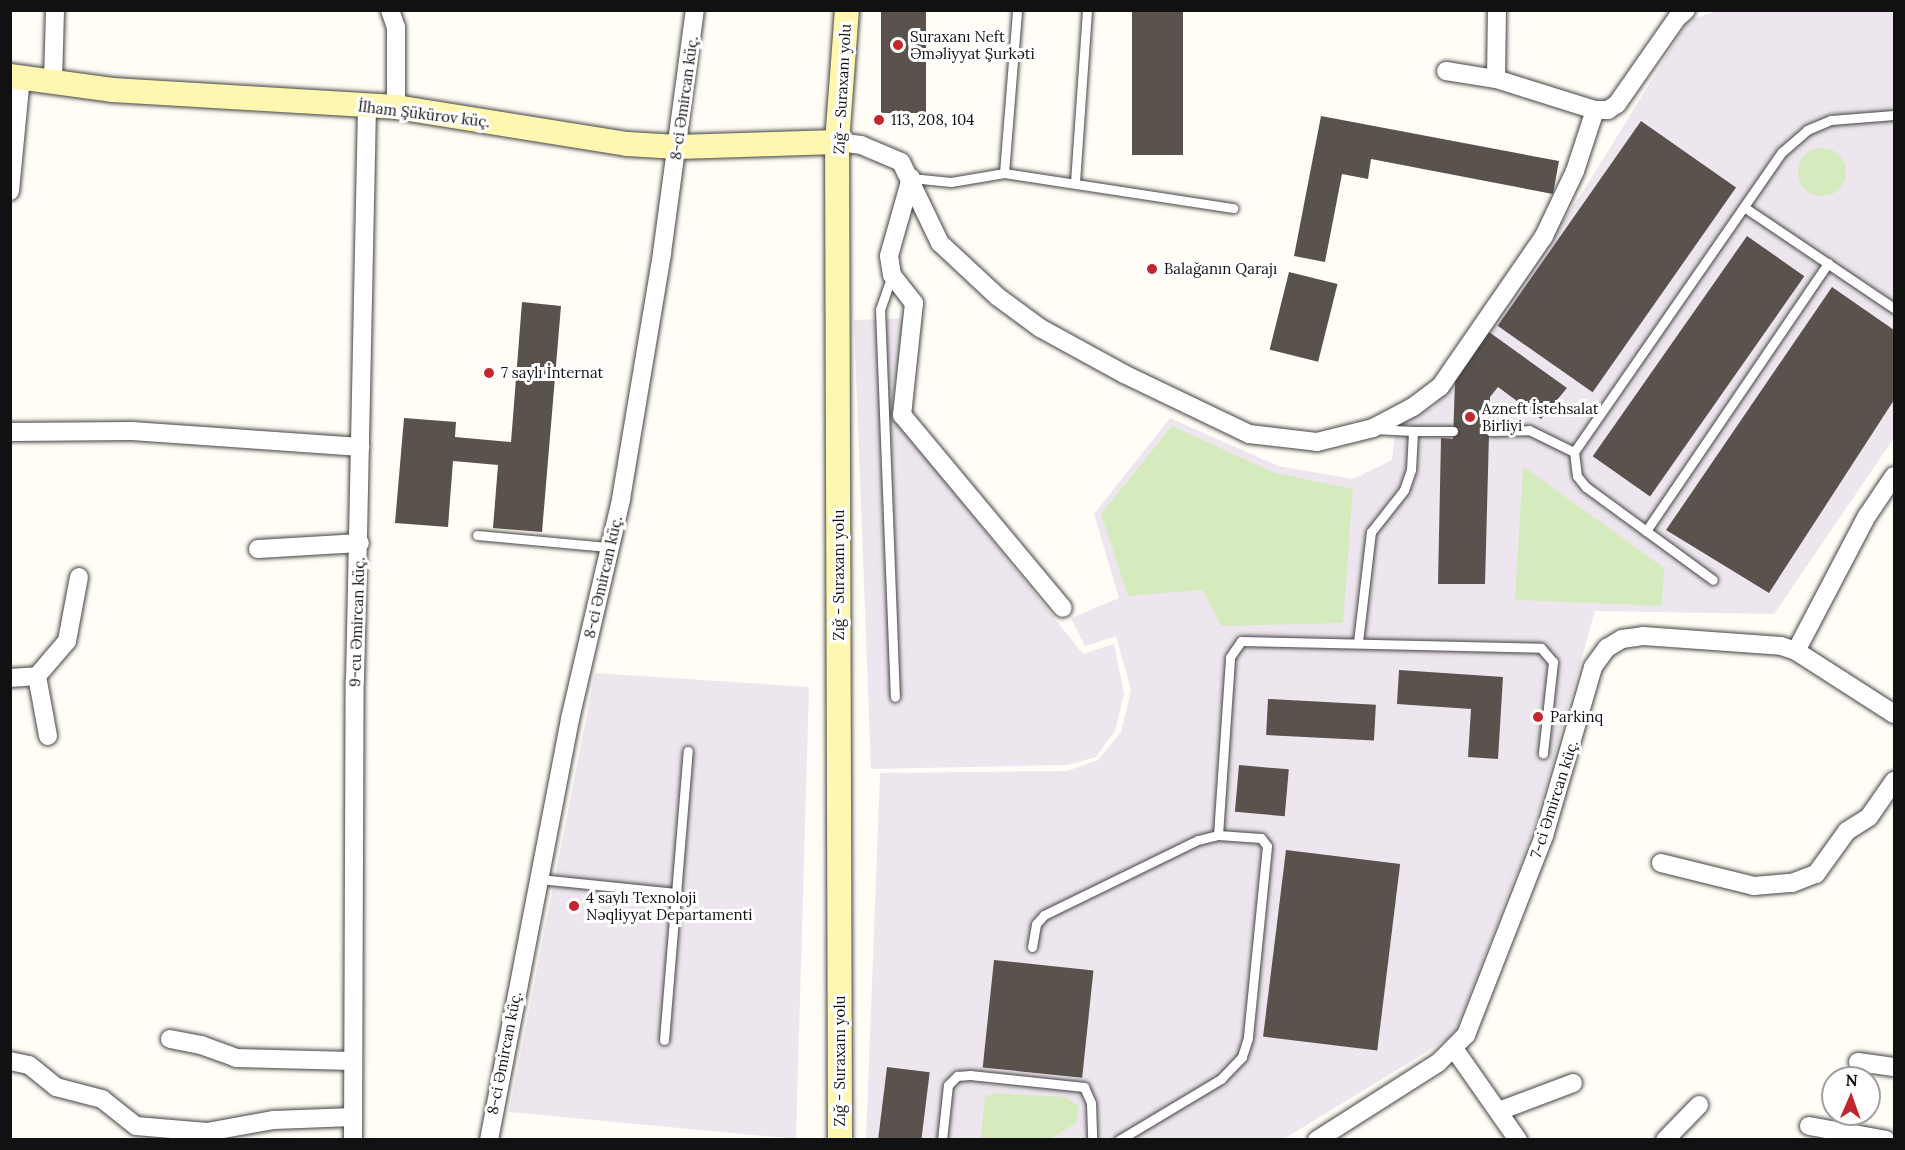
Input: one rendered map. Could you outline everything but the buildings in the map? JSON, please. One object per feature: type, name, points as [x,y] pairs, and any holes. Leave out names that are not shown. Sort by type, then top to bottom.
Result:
[{"type":"main road","name":"Zığ - Suraxanı yolu","points":[[840,1140],[837,142],[847,10]]},
{"type":"main road","name":"İlham Şükürov küç.","points":[[16,77],[112,90],[396,107],[578,138],[678,147],[837,142]]},
{"type":"street","points":[[53,82],[55,10]]},
{"type":"street","points":[[390,10],[396,27],[396,107]]},
{"type":"street","name":"8-ci Əmircan küç.","points":[[489,1140],[539,879],[610,547],[678,147],[695,10]]},
{"type":"street","points":[[1496,79],[1497,10]]},
{"type":"street","points":[[1446,71],[1496,79],[1595,110],[1608,110],[1617,104],[1677,18],[1686,10]]},
{"type":"street","points":[[10,191],[16,77]]},
{"type":"street","name":"9-cu Əmircan küç.","points":[[353,1140],[360,447],[367,105]]},
{"type":"street","points":[[837,142],[882,151],[901,162],[911,178],[924,216],[940,243],[998,297],[1040,328],[1124,374],[1268,439],[1317,442],[1373,428],[1413,407],[1440,387],[1544,236],[1575,171],[1595,110]]},
{"type":"street","points":[[911,178],[898,212],[889,256],[892,275],[914,303],[902,415],[1063,608]]},
{"type":"street","points":[[10,432],[132,431],[360,447]]},
{"type":"street","points":[[1796,651],[1867,516],[1894,476]]},
{"type":"street","points":[[258,549],[360,543]]},
{"type":"street","points":[[10,678],[37,676],[68,641],[79,576]]},
{"type":"street","name":"7-ci Əmircan küç.","points":[[1317,1140],[1455,1050],[1466,1035],[1544,836],[1593,667],[1607,648],[1622,639],[1643,636],[1781,646],[1796,651],[1894,714]]},
{"type":"street","points":[[37,676],[48,736]]},
{"type":"street","points":[[1661,863],[1754,886],[1792,883],[1816,874],[1847,831],[1869,817],[1894,781]]},
{"type":"street","points":[[170,1039],[201,1045],[236,1058],[352,1061]]},
{"type":"street","points":[[1455,1050],[1518,1140]]},
{"type":"street","points":[[10,1061],[29,1065],[56,1087],[102,1099],[136,1126],[207,1132],[274,1120],[353,1118]]},
{"type":"street","points":[[1858,1062],[1894,1067]]},
{"type":"street","points":[[1499,1111],[1573,1083]]},
{"type":"street","points":[[1665,1140],[1699,1105]]},
{"type":"street","points":[[1809,1126],[1886,1140]]},
{"type":"lane","points":[[1004,173],[1017,10]]},
{"type":"lane","points":[[1075,182],[1087,10]]},
{"type":"lane","points":[[1713,580],[1586,487],[1577,476],[1574,452],[1782,152],[1807,130],[1831,120],[1894,115]]},
{"type":"lane","points":[[911,178],[951,182],[1004,173],[1075,182],[1233,208]]},
{"type":"lane","points":[[1744,207],[1894,308]]},
{"type":"lane","points":[[1646,531],[1828,263]]},
{"type":"lane","points":[[892,275],[880,309],[895,697]]},
{"type":"lane","points":[[1373,428],[1453,431]]},
{"type":"lane","points":[[1358,642],[1366,552],[1371,532],[1404,490],[1411,470],[1413,430]]},
{"type":"lane","points":[[1490,430],[1529,430],[1574,452]]},
{"type":"lane","points":[[477,535],[610,547]]},
{"type":"lane","points":[[1218,835],[1230,657],[1234,646],[1241,641],[1541,648],[1553,662],[1543,753]]},
{"type":"lane","points":[[664,1040],[688,751]]},
{"type":"lane","points":[[1032,947],[1036,924],[1044,915],[1198,840],[1218,835],[1261,837],[1267,846],[1245,1047],[1221,1079],[1119,1140]]},
{"type":"lane","points":[[539,879],[676,893]]},
{"type":"lane","points":[[942,1140],[948,1085],[957,1077],[970,1075],[1084,1087],[1090,1093],[1092,1140]]},
{"type":"shaded area","name":"Azneft İstehsalat Birliyi","points":[[1716,11],[1894,11],[1894,438],[1774,614],[1595,611],[1534,828],[1454,1035],[1284,1139],[866,1140],[880,773],[1067,771],[1098,760],[1121,732],[1131,690],[1116,636],[1085,646],[1071,618],[1119,598],[1094,514],[1170,418],[1278,466],[1353,479],[1392,460],[1396,423],[1433,408],[1584,190],[1688,21]]},
{"type":"shaded area","points":[[905,318],[891,414],[1083,654],[1114,644],[1124,694],[1115,731],[1096,757],[1068,765],[871,769],[854,320]]},
{"type":"shaded area","points":[[595,673],[809,687],[796,1139],[509,1112]]},
{"type":"green space","points":[[1822,148],[1839,155],[1846,172],[1839,189],[1822,196],[1805,189],[1798,172],[1805,155]]},
{"type":"green space","points":[[1172,426],[1275,473],[1353,489],[1343,623],[1222,626],[1202,590],[1128,596],[1101,514]]},
{"type":"green space","points":[[1523,466],[1664,568],[1662,606],[1515,600]]},
{"type":"green space","points":[[996,1093],[1066,1097],[1079,1107],[1076,1123],[1051,1139],[981,1139],[985,1097]]},
{"type":"place","name":"Suraxanı Neft Əməliyyat Şurkəti","points":[[898,45]]},
{"type":"place","name":"113, 208, 104","points":[[879,120]]},
{"type":"place","name":"Balağanın Qarajı","points":[[1152,269]]},
{"type":"place","name":"7 saylı İnternat","points":[[489,373]]},
{"type":"place","name":"Azneft İstehsalat Birliyi","points":[[1470,417]]},
{"type":"place","name":"Parkinq","points":[[1538,717]]},
{"type":"place","name":"4 saylı Texnoloji Nəqliyyat Departamenti","points":[[574,906]]}]
